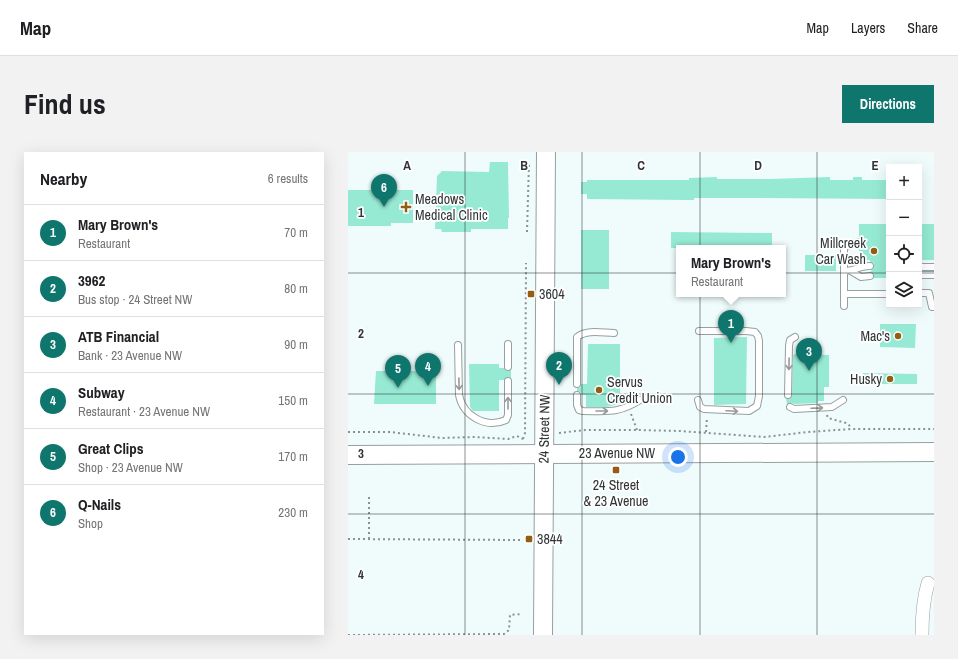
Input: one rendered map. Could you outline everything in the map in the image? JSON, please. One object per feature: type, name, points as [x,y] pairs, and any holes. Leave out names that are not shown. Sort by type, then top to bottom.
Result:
[{"type":"main road","name":"24 Street NW","points":[[543,635],[546,152]]},
{"type":"main road","name":"23 Avenue NW","points":[[348,455],[934,452]]},
{"type":"street","points":[[922,635],[922,610],[928,582]]},
{"type":"lane","points":[[844,306],[844,294],[848,271],[844,247],[859,242]]},
{"type":"lane","points":[[848,271],[861,266],[870,266]]},
{"type":"lane","points":[[922,267],[934,267]]},
{"type":"lane","points":[[848,271],[860,277],[870,276]]},
{"type":"lane","points":[[922,276],[934,275]]},
{"type":"lane","points":[[922,293],[929,293],[932,308],[934,307]]},
{"type":"lane","points":[[844,294],[886,294]]},
{"type":"lane","points":[[698,400],[700,407],[707,409],[749,411],[757,406],[759,396],[759,341],[755,332],[699,331]]},
{"type":"lane","points":[[577,384],[577,337],[581,334],[590,333],[614,333]]},
{"type":"lane","points":[[788,395],[789,346],[790,340],[795,337]]},
{"type":"lane","points":[[508,344],[508,368]]},
{"type":"lane","points":[[458,345],[460,402],[463,408],[474,418],[482,422],[506,420],[508,415],[508,381]]},
{"type":"lane","points":[[577,395],[577,405],[579,410],[583,411],[618,411],[628,408],[640,400]]},
{"type":"lane","points":[[790,407],[794,409],[826,408],[837,404],[842,400]]},
{"type":"path","points":[[527,232],[529,162]]},
{"type":"path","points":[[348,432],[390,432],[442,438],[476,436],[508,439],[517,436],[523,439],[525,433],[526,263]]},
{"type":"path","points":[[628,408],[637,430]]},
{"type":"path","points":[[826,408],[828,418],[846,423],[851,429]]},
{"type":"path","points":[[706,433],[707,409]]},
{"type":"path","points":[[562,433],[585,430],[637,430],[764,437],[851,429],[934,429]]},
{"type":"path","points":[[369,494],[369,539]]},
{"type":"path","points":[[348,538],[521,540]]},
{"type":"path","points":[[348,635],[500,635],[509,630],[510,615],[522,614]]},
{"type":"building","points":[[490,162],[508,162],[508,229],[471,229],[471,232],[442,232],[441,229],[435,229],[437,176],[442,171],[489,172]]},
{"type":"building","points":[[717,177],[717,179],[770,179],[830,177],[830,180],[853,180],[853,177],[862,177],[862,180],[886,180],[886,199],[587,199],[587,194],[581,194],[581,182],[587,182],[587,180],[689,180],[689,178]]},
{"type":"building","points":[[348,190],[413,190],[413,223],[391,223],[391,226],[348,226]]},
{"type":"building","name":"Millcreek Car Wash","points":[[859,224],[886,224],[886,278],[874,278],[874,274],[870,272],[874,268],[874,263],[870,262],[870,260],[859,260],[859,247],[863,243],[862,239],[859,238]]},
{"type":"building","points":[[922,224],[934,224],[934,260],[922,260]]},
{"type":"building","points":[[581,230],[609,230],[609,289],[581,289]]},
{"type":"building","points":[[671,232],[772,233],[772,245],[676,245],[676,248],[671,248]]},
{"type":"building","points":[[805,255],[836,255],[836,271],[805,271]]},
{"type":"building","name":"Mac's","points":[[880,324],[916,324],[915,348],[880,347]]},
{"type":"building","points":[[747,337],[746,404],[714,405],[714,338]]},
{"type":"building","points":[[588,344],[620,344],[620,404],[606,407],[586,407],[586,395],[582,395],[581,392],[577,391],[577,388],[580,388],[581,384],[587,384]]},
{"type":"building","points":[[793,355],[829,355],[829,387],[824,387],[824,401],[818,401],[818,403],[787,404],[786,399],[790,399],[792,395]]},
{"type":"building","points":[[469,364],[499,364],[499,368],[504,368],[506,371],[511,370],[511,378],[508,377],[504,380],[499,380],[499,411],[473,411],[470,407]]},
{"type":"building","points":[[376,371],[436,371],[436,404],[374,404]]},
{"type":"building","name":"Husky","points":[[863,373],[917,374],[917,384],[863,384]]},
{"type":"place","name":"Q-Nails","points":[[384,207]]},
{"type":"place","name":"Meadows Medical Clinic","points":[[406,207]]},
{"type":"place","name":"Millcreek Car Wash","points":[[874,251]]},
{"type":"place","name":"3604","points":[[531,294]]},
{"type":"place","name":"Mac's","points":[[898,336]]},
{"type":"place","name":"Mary Brown's","points":[[731,343]]},
{"type":"place","name":"ATB Financial","points":[[809,371]]},
{"type":"place","name":"Husky","points":[[890,379]]},
{"type":"place","name":"3962","points":[[559,385]]},
{"type":"place","name":"Subway","points":[[428,386]]},
{"type":"place","name":"Great Clips","points":[[398,388]]},
{"type":"place","name":"Servus Credit Union","points":[[599,390]]},
{"type":"place","name":"24 Street & 23 Avenue","points":[[616,470]]},
{"type":"place","name":"3844","points":[[529,539]]}]
